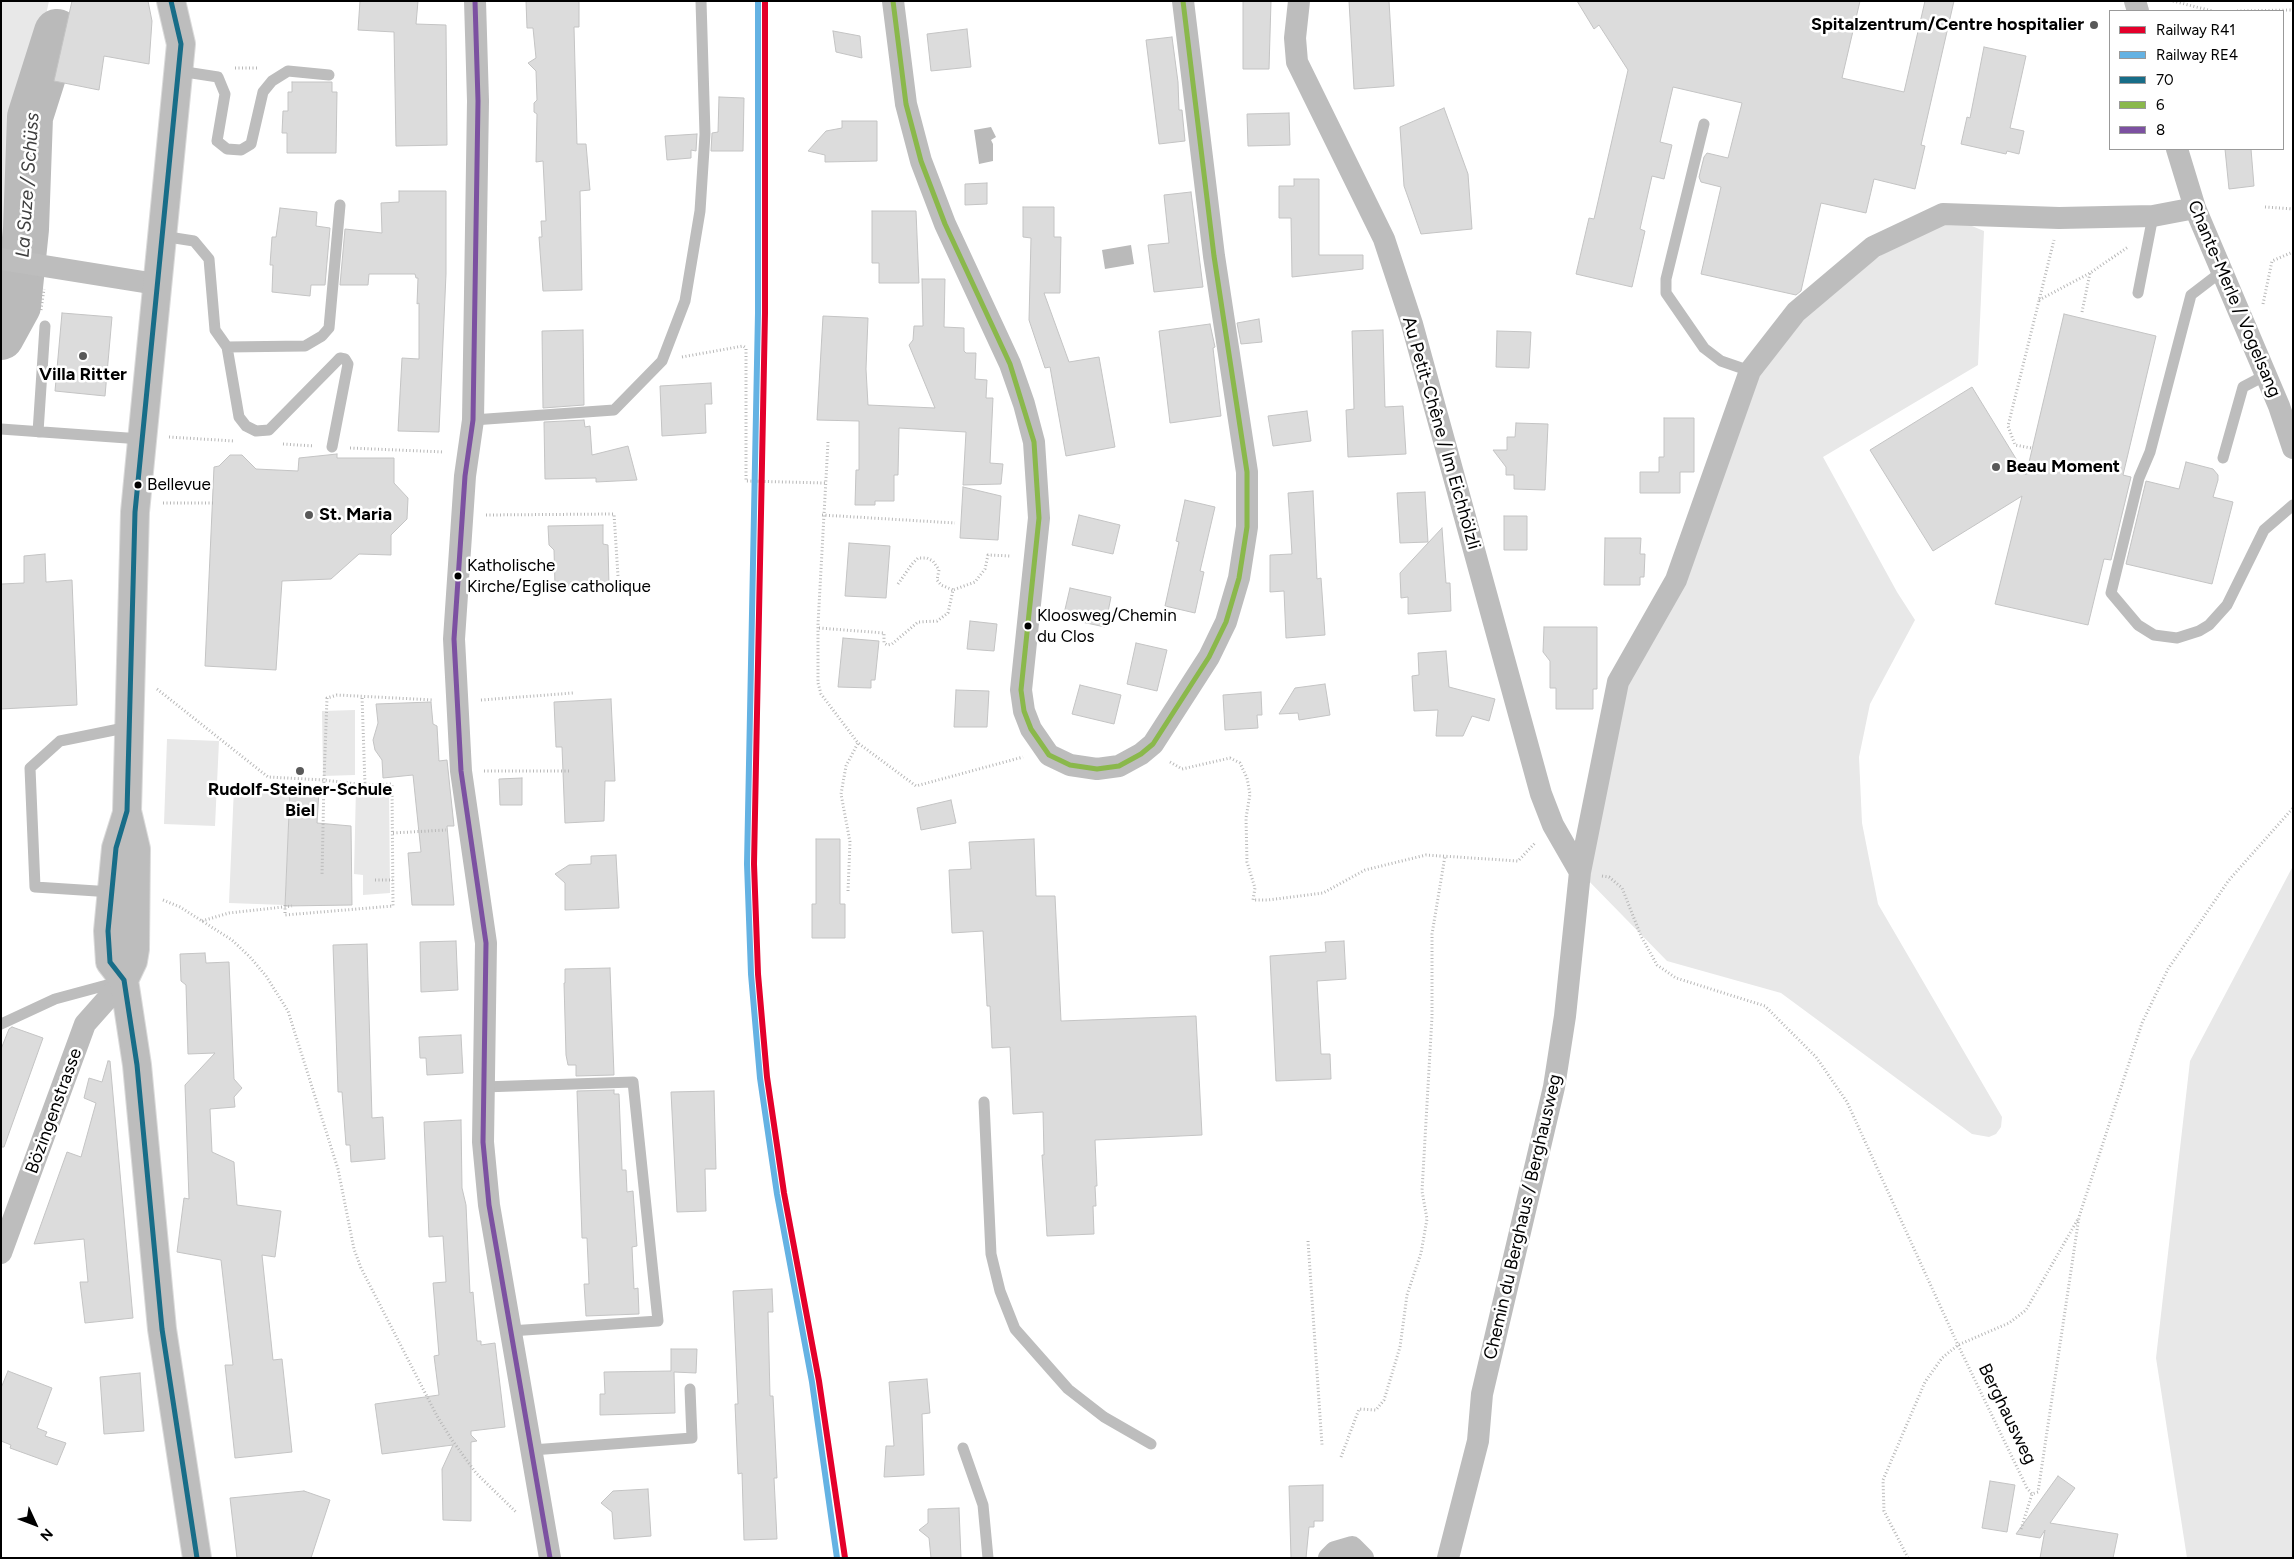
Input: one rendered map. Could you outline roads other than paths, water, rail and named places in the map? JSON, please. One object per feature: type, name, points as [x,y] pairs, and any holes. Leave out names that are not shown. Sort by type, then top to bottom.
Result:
[{"type":"main road","points":[[124,980],[133,961],[135,949],[136,849],[127,811],[135,512],[181,44],[171,1]]},
{"type":"main road","points":[[127,811],[116,848],[108,931],[110,962],[124,980],[137,1065],[162,1329],[197,1558]]},
{"type":"street","points":[[475,1],[478,101],[472,420],[465,476],[454,639],[461,771],[486,943],[482,1142],[489,1205],[550,1558]]},
{"type":"street","points":[[893,1],[906,104],[921,160],[945,224],[989,315],[1024,404],[1034,442],[1039,518],[1021,690],[1024,712],[1040,745],[1049,755],[1070,765],[1098,769],[1119,766],[1141,754],[1153,744],[1210,657],[1226,622],[1239,578],[1247,527],[1247,472],[1214,256],[1183,1]]},
{"type":"street","name":"Au Petit-Chêne / Im Eichhölzli","points":[[1299,1],[1295,38],[1297,62],[1384,239],[1417,343],[1542,794],[1553,825],[1580,872]]},
{"type":"street","name":"Chante-Merle / Vogelsang","points":[[2177,150],[2194,208],[2266,375],[2293,448]]},
{"type":"street","name":"Chemin du Berghaus / Berghausweg","points":[[1448,1558],[1478,1441],[1482,1394],[1554,1087],[1565,1016],[1580,872],[1618,682],[1676,580],[1750,371],[1796,312],[1873,247],[1943,214],[2060,218],[2152,224],[2194,208]]},
{"type":"street","points":[[19,262],[156,284]]},
{"type":"street","name":"Bözingenstrasse","points":[[1,1253],[85,1024],[124,980]]},
{"type":"street","points":[[1329,1558],[1335,1552],[1352,1547],[1363,1558]]},
{"type":"lane","points":[[472,420],[614,410],[662,361],[685,301],[700,211],[705,134],[702,1]]},
{"type":"lane","points":[[179,71],[218,77],[225,94],[217,141],[227,149],[241,150],[251,144],[263,92],[272,81],[288,72],[329,75]]},
{"type":"lane","points":[[1704,124],[1666,279],[1666,294],[1704,348],[1721,361],[1750,371]]},
{"type":"lane","points":[[227,346],[305,346],[322,336],[329,328],[340,205]]},
{"type":"lane","points":[[2138,293],[2152,224]]},
{"type":"lane","points":[[162,236],[194,241],[209,259],[215,330],[227,346],[239,417],[246,426],[256,431],[269,430],[340,358],[345,359],[348,364],[332,447]]},
{"type":"lane","points":[[2221,272],[2191,295],[2150,452],[2139,478],[2111,594],[2145,631],[2165,638],[2177,638],[2200,631],[2219,616],[2227,605],[2264,530],[2293,505]]},
{"type":"lane","points":[[38,432],[45,326]]},
{"type":"lane","points":[[2223,458],[2243,387],[2266,375]]},
{"type":"lane","points":[[1,429],[141,439]]},
{"type":"lane","points":[[112,892],[35,887],[30,768],[60,741],[129,727]]},
{"type":"lane","points":[[1,1024],[55,999],[124,980]]},
{"type":"lane","points":[[483,1086],[633,1082],[658,1321],[510,1331]]},
{"type":"lane","points":[[984,1102],[992,1254],[1000,1291],[1015,1329],[1068,1389],[1104,1417],[1151,1444]]},
{"type":"lane","points":[[532,1450],[692,1438],[690,1389]]},
{"type":"lane","points":[[962,1448],[982,1505],[988,1558]]},
{"type":"waterway","name":"La Suze / Schüss","points":[[1,337],[18,306],[26,229],[30,117],[57,32]]},
{"type":"rail line","name":"RE4","points":[[758,1],[758,313],[747,864],[751,974],[760,1078],[777,1194],[812,1382],[837,1558]]},
{"type":"rail line","name":"R41","points":[[765,1],[765,313],[754,864],[758,974],[767,1077],[784,1193],[819,1381],[845,1558]]},
{"type":"place","name":"Spitalzentrum/Centre hospitalier","points":[[2094,25]]},
{"type":"place","name":"Villa Ritter","points":[[83,356]]},
{"type":"place","name":"Beau Moment","points":[[1996,467]]},
{"type":"place","name":"Bellevue","points":[[138,485]]},
{"type":"place","name":"St. Maria","points":[[309,515]]},
{"type":"place","name":"Katholische Kirche/Eglise catholique","points":[[458,576]]},
{"type":"place","name":"Kloosweg/Chemin du Clos","points":[[1028,626]]},
{"type":"place","name":"Rudolf-Steiner-Schule Biel","points":[[300,771]]}]
